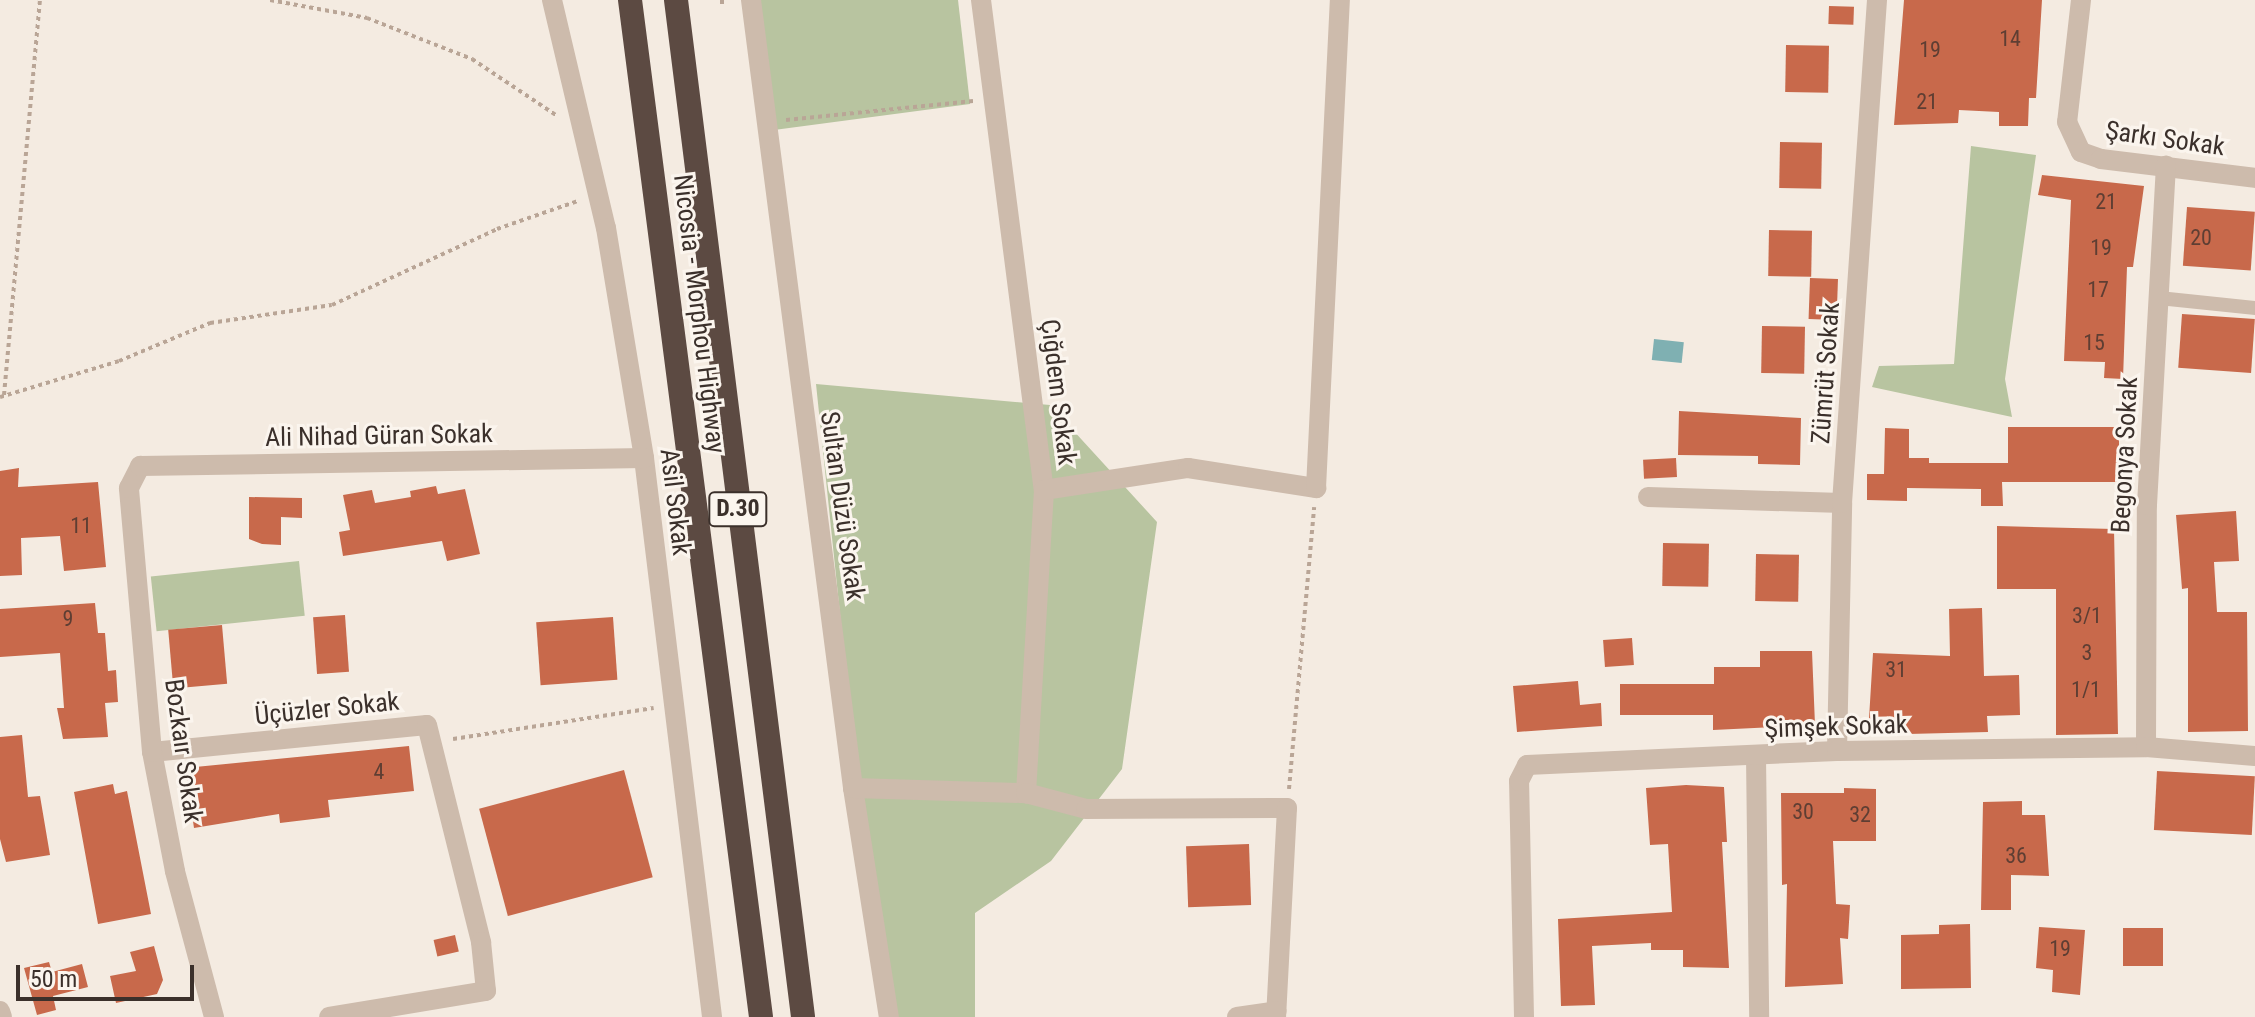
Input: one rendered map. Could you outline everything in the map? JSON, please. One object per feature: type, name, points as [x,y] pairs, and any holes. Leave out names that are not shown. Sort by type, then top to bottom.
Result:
[{"type":"highway","name":"Nicosia - Morphou Highway","points":[[630,0],[761,1017]]},
{"type":"highway","name":"Nicosia - Morphou Highway","points":[[676,0],[803,1017]]},
{"type":"street","name":"Asil Sokak","points":[[552,0],[596,195],[644,458],[712,1017]]},
{"type":"street","name":"Sultan Düzü Sokak","points":[[751,0],[764,122],[853,788],[889,1017]]},
{"type":"street","name":"Çığdem Sokak","points":[[981,0],[1044,490],[1026,793]]},
{"type":"street","points":[[1044,490],[1188,468],[1316,488],[1340,0]]},
{"type":"street","name":"Zümrüt Sokak","points":[[1837,751],[1842,503],[1877,0]]},
{"type":"street","name":"Şarkı Sokak","points":[[2081,0],[2067,122],[2072,140],[2081,152],[2101,159],[2255,178]]},
{"type":"street","name":"Begonya Sokak","points":[[2146,747],[2147,505],[2166,166]]},
{"type":"street","name":"Ali Nihad Güran Sokak","points":[[129,488],[140,466],[644,458]]},
{"type":"street","name":"Bozkaır Sokak","points":[[129,488],[152,752],[175,871],[214,1017]]},
{"type":"street","points":[[1648,497],[1842,503]]},
{"type":"street","name":"Üçüzler Sokak","points":[[152,752],[427,725],[431,742]]},
{"type":"street","points":[[329,1017],[486,991],[481,942],[431,742]]},
{"type":"street","name":"Şimşek Sokak","points":[[1524,1017],[1519,781],[1527,765],[1837,751],[2146,747],[2255,756]]},
{"type":"street","points":[[1756,756],[1759,1017]]},
{"type":"street","points":[[853,788],[1026,793],[1086,809],[1287,808],[1276,1014],[1237,1017]]},
{"type":"street","points":[[0,1011],[2,1017]]},
{"type":"lane","points":[[2159,298],[2255,308]]},
{"type":"path","points":[[40,0],[2,396],[119,361],[210,323],[332,305],[497,229],[596,195]]},
{"type":"path","points":[[270,0],[367,18],[472,59],[581,131]]},
{"type":"path","points":[[722,0],[722,8]]},
{"type":"path","points":[[764,122],[994,99]]},
{"type":"path","points":[[1287,808],[1316,488]]},
{"type":"path","points":[[431,742],[674,705]]},
{"type":"green space","points":[[751,0],[958,0],[970,104],[774,130]]},
{"type":"green space","points":[[1971,146],[2036,155],[2005,379],[2012,417],[1872,387],[1879,366],[1954,364]]},
{"type":"green space","points":[[816,384],[1050,405],[1157,522],[1122,769],[1051,861],[975,913],[975,1017],[882,1017]]},
{"type":"green space","points":[[299,561],[305,616],[157,631],[151,577]]},
{"type":"water","points":[[1654,339],[1684,342],[1682,363],[1652,360]]},
{"type":"building","points":[[1904,0],[2042,0],[2036,98],[2029,98],[2028,126],[1999,126],[1999,112],[1959,110],[1958,123],[1894,125]]},
{"type":"building","points":[[1829,6],[1854,7],[1853,25],[1828,24]]},
{"type":"building","points":[[1786,45],[1829,46],[1828,93],[1785,92]]},
{"type":"building","points":[[1780,142],[1822,143],[1821,189],[1779,188]]},
{"type":"building","points":[[2042,175],[2144,186],[2133,267],[2127,267],[2123,379],[2104,378],[2105,362],[2064,361],[2071,200],[2038,195]]},
{"type":"building","points":[[2187,207],[2255,212],[2251,271],[2183,266]]},
{"type":"building","points":[[1769,230],[1812,231],[1811,277],[1768,276]]},
{"type":"building","points":[[1810,278],[1838,279],[1837,320],[1809,319]]},
{"type":"building","points":[[2182,314],[2255,319],[2251,373],[2178,368]]},
{"type":"building","points":[[1762,326],[1805,327],[1804,374],[1761,373]]},
{"type":"building","points":[[1679,411],[1801,418],[1800,465],[1758,464],[1758,456],[1678,455]]},
{"type":"building","points":[[2008,427],[2119,427],[2119,482],[2002,482],[2003,506],[1981,506],[1981,489],[1907,488],[1907,501],[1867,500],[1867,474],[1884,474],[1885,428],[1909,429],[1909,458],[1929,458],[1929,463],[2008,463]]},
{"type":"building","points":[[1676,458],[1677,477],[1644,479],[1643,460]]},
{"type":"building","points":[[19,468],[18,487],[98,482],[106,567],[64,571],[60,536],[21,538],[22,575],[0,576],[0,471]]},
{"type":"building","points":[[436,486],[438,494],[465,489],[480,554],[447,561],[442,541],[343,556],[339,532],[350,530],[343,495],[372,490],[375,503],[411,497],[410,491]]},
{"type":"building","points":[[249,497],[302,498],[302,518],[281,517],[281,545],[262,544],[249,539]]},
{"type":"building","points":[[2236,511],[2239,561],[2214,562],[2217,612],[2247,612],[2248,731],[2188,732],[2188,588],[2182,589],[2176,515]]},
{"type":"building","points":[[1997,526],[2114,529],[2118,734],[2056,735],[2056,589],[1997,589]]},
{"type":"building","points":[[1663,543],[1709,544],[1708,587],[1662,586]]},
{"type":"building","points":[[1756,554],[1799,555],[1798,602],[1755,601]]},
{"type":"building","points":[[95,603],[98,633],[105,633],[108,671],[116,670],[118,702],[105,703],[108,737],[63,739],[57,708],[64,708],[60,653],[0,657],[0,609]]},
{"type":"building","points":[[1982,608],[1984,676],[2019,675],[2020,715],[1987,716],[1988,732],[1868,735],[1873,653],[1950,656],[1949,609]]},
{"type":"building","points":[[345,615],[349,672],[317,674],[313,617]]},
{"type":"building","points":[[613,617],[617,680],[541,685],[536,622]]},
{"type":"building","points":[[222,625],[227,684],[173,688],[168,630]]},
{"type":"building","points":[[1632,638],[1634,665],[1605,667],[1603,640]]},
{"type":"building","points":[[1760,651],[1812,651],[1815,725],[1713,730],[1713,715],[1620,715],[1620,684],[1714,684],[1714,667],[1760,667]]},
{"type":"building","points":[[1578,681],[1580,705],[1601,703],[1602,726],[1517,732],[1513,686]]},
{"type":"building","points":[[22,735],[28,797],[40,796],[50,855],[6,862],[0,839],[0,737]]},
{"type":"building","points":[[409,746],[414,791],[328,800],[330,817],[280,823],[279,814],[194,828],[185,768]]},
{"type":"building","points":[[624,770],[653,877],[508,916],[479,809]]},
{"type":"building","points":[[2157,771],[2255,776],[2252,835],[2154,830]]},
{"type":"building","points":[[113,784],[115,794],[127,791],[151,914],[98,924],[74,792]]},
{"type":"building","points":[[1686,785],[1724,787],[1727,842],[1722,842],[1729,968],[1683,967],[1683,950],[1651,950],[1651,943],[1592,946],[1595,1005],[1561,1006],[1558,919],[1672,912],[1668,844],[1650,845],[1646,788]]},
{"type":"building","points":[[1844,788],[1876,789],[1876,841],[1833,841],[1836,904],[1850,905],[1848,939],[1840,938],[1843,984],[1785,987],[1787,884],[1782,885],[1781,793],[1844,793]]},
{"type":"building","points":[[2022,801],[2022,815],[2045,815],[2049,876],[2011,875],[2011,910],[1981,910],[1983,802]]},
{"type":"building","points":[[1249,844],[1251,905],[1188,907],[1186,846]]},
{"type":"building","points":[[1970,924],[1971,988],[1901,989],[1901,935],[1939,934],[1939,925]]},
{"type":"building","points":[[2039,927],[2085,930],[2080,995],[2052,992],[2053,970],[2036,968]]},
{"type":"building","points":[[2123,928],[2163,928],[2163,966],[2123,966]]},
{"type":"building","points":[[455,935],[459,952],[437,957],[434,940]]},
{"type":"building","points":[[154,946],[163,980],[157,994],[116,1003],[110,976],[136,971],[130,952]]},
{"type":"building","points":[[49,962],[52,972],[82,964],[88,987],[53,996],[56,1010],[37,1015],[24,968]]}]
